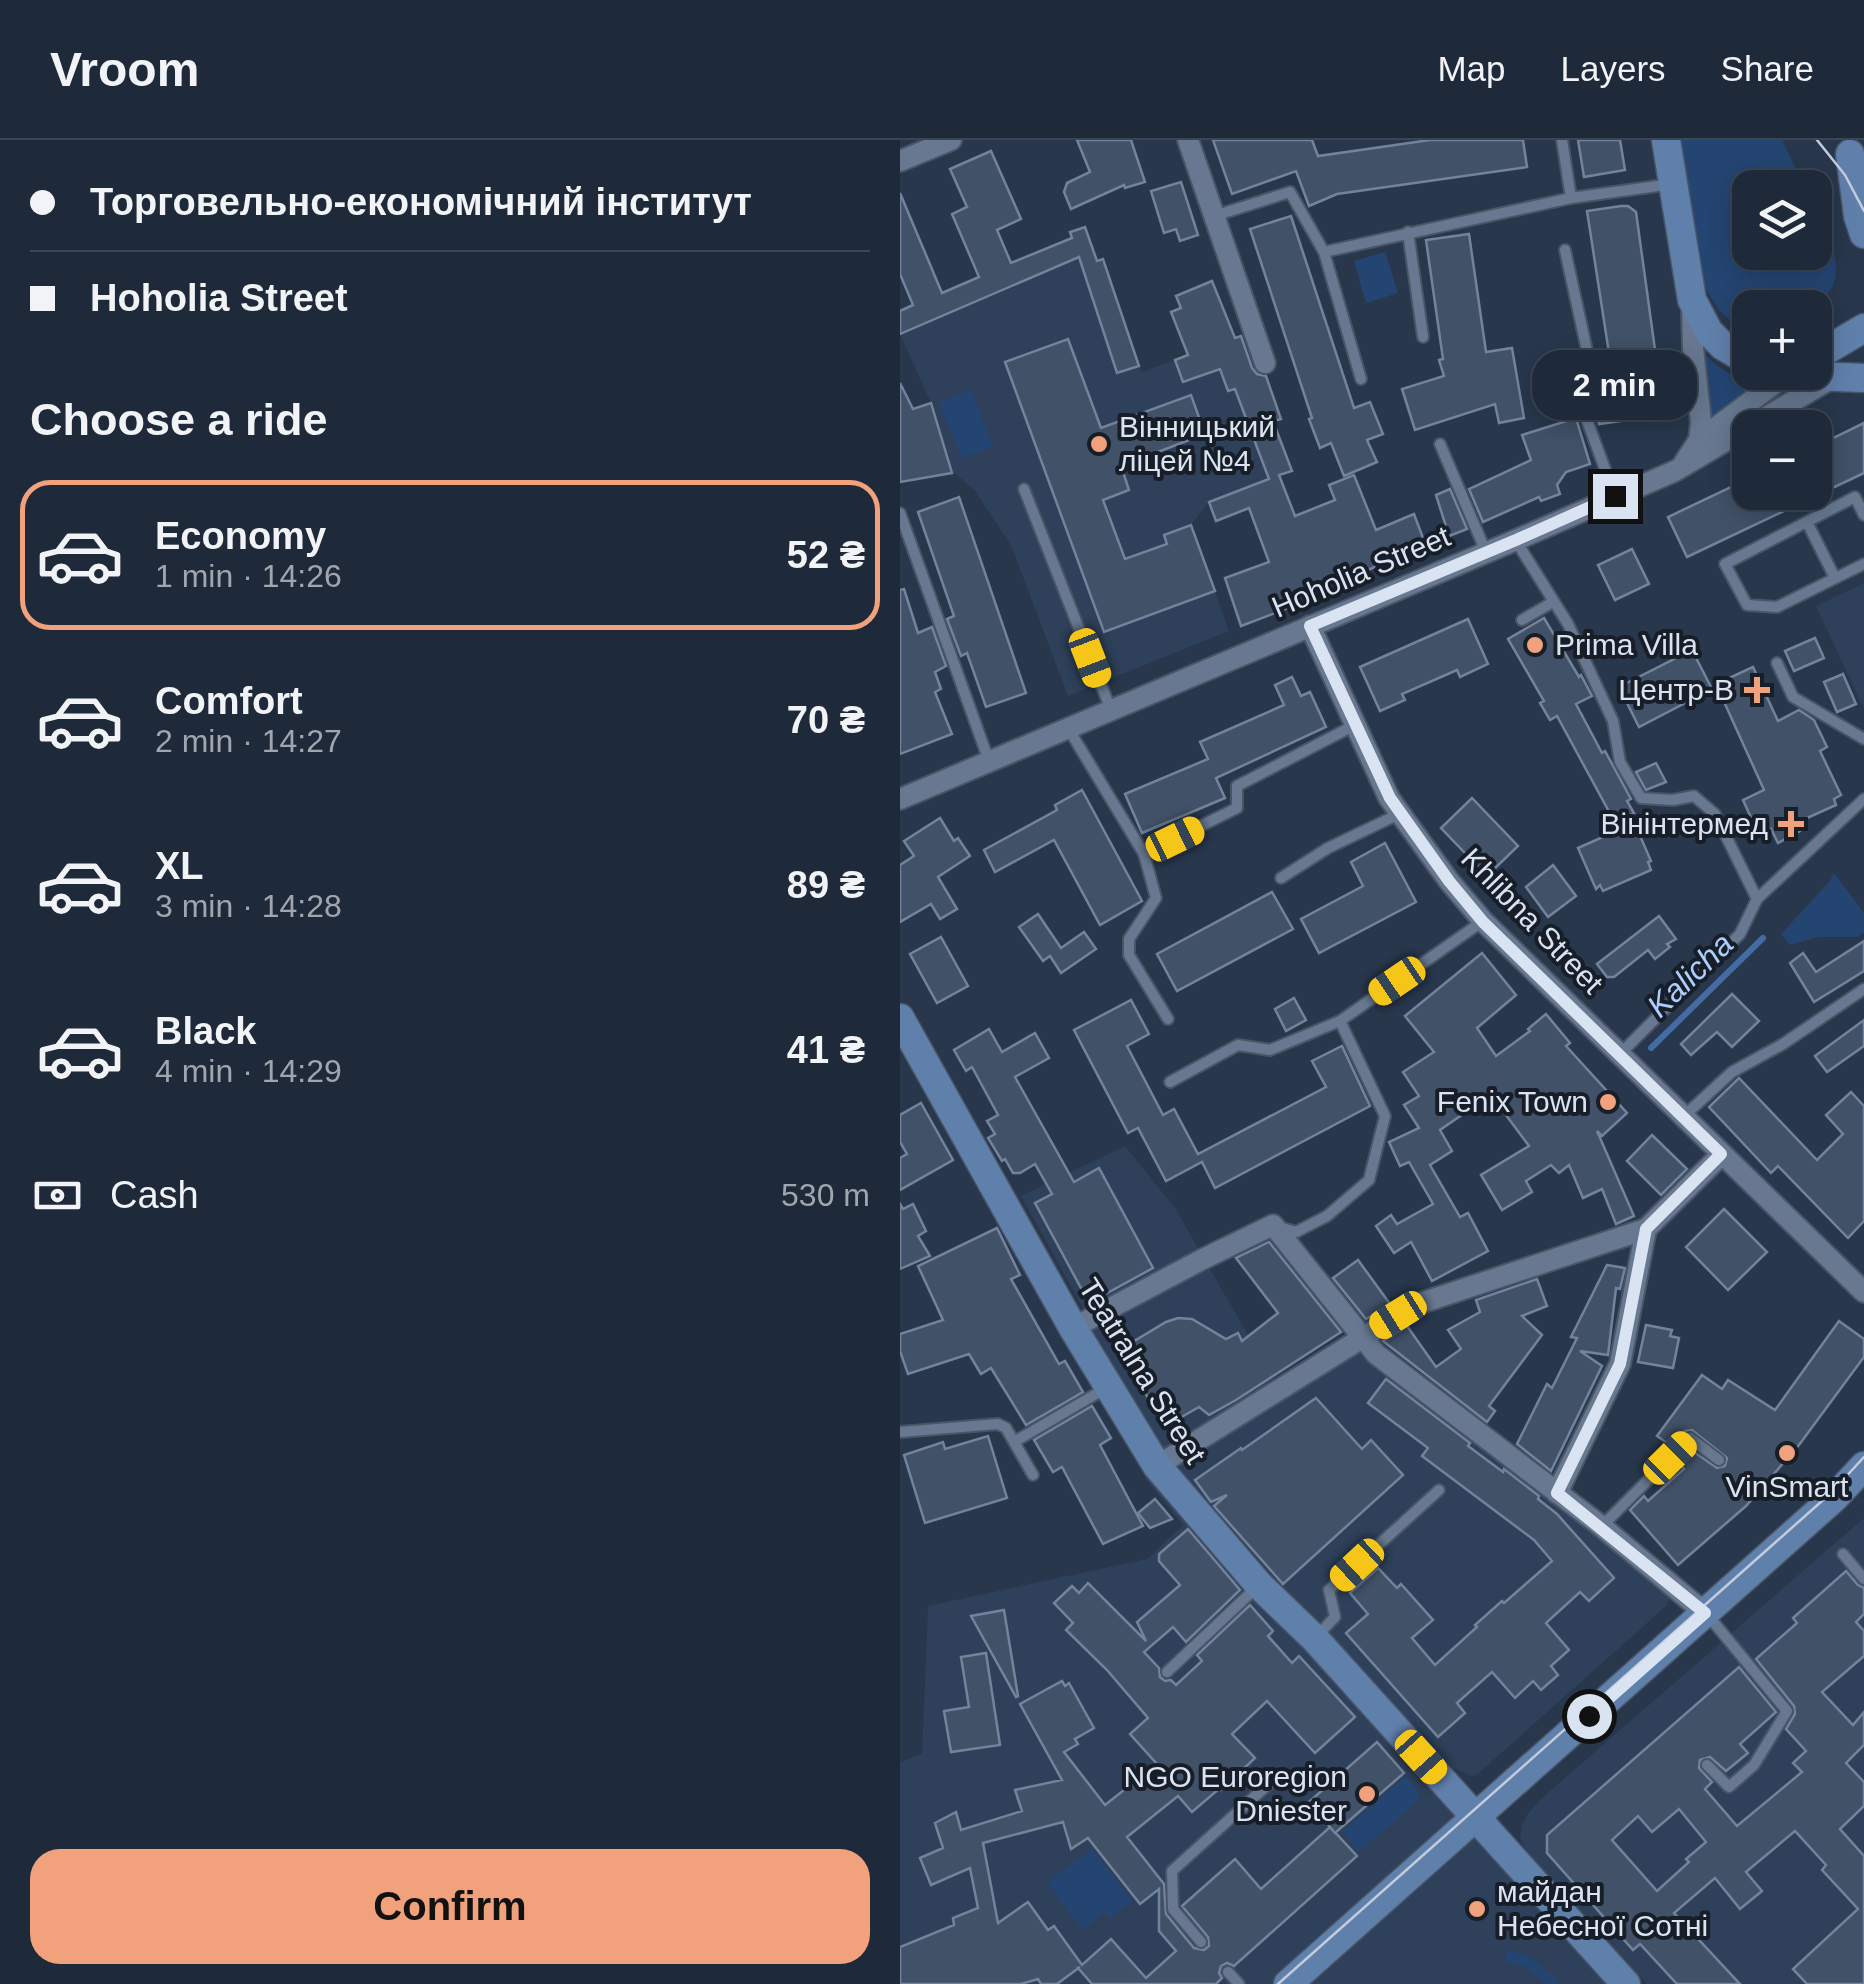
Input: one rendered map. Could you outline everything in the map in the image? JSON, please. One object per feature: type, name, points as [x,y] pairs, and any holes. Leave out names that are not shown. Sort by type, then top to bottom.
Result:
[{"type":"main road","points":[[1666,140],[1692,300],[1709,332],[1732,351]]},
{"type":"main road","points":[[1855,155],[1858,216],[1864,234]]},
{"type":"main road","points":[[1832,359],[1864,328]]},
{"type":"main road","points":[[1832,366],[1864,362]]},
{"type":"main road","points":[[1832,369],[1864,378]]},
{"type":"main road","name":"Teatralna Street","points":[[900,1018],[1073,1328],[1157,1466],[1259,1585],[1315,1639],[1626,1984]]},
{"type":"main road","points":[[1288,1984],[1835,1497],[1864,1466]]},
{"type":"street","points":[[900,162],[951,140]]},
{"type":"street","points":[[1188,140],[1265,363]]},
{"type":"street","points":[[1683,466],[1698,440],[1701,422],[1692,300]]},
{"type":"street","points":[[1698,440],[1763,390]]},
{"type":"street","name":"Hoholia Street","points":[[900,799],[1683,466],[1791,390]]},
{"type":"street","name":"Khlibna Street","points":[[1310,626],[1399,814],[1483,922],[1864,1292]]},
{"type":"street","points":[[1157,1466],[1416,1304],[1646,1229],[1721,1154]]},
{"type":"street","points":[[1073,1328],[1273,1226],[1376,1354],[1601,1526],[1705,1613]]},
{"type":"street","points":[[1557,1493],[1620,1364],[1646,1229]]},
{"type":"lane","points":[[1562,140],[1571,198]]},
{"type":"lane","points":[[1324,252],[1571,198],[1673,184]]},
{"type":"lane","points":[[1214,216],[1290,192],[1324,252],[1361,380]]},
{"type":"lane","points":[[1408,232],[1424,337]]},
{"type":"lane","points":[[1566,250],[1588,356],[1574,375],[1584,414],[1615,496]]},
{"type":"lane","points":[[1440,444],[1486,552]]},
{"type":"lane","points":[[1024,489],[1111,710]]},
{"type":"lane","points":[[1864,515],[1855,498],[1725,564],[1746,605],[1776,607],[1864,564]]},
{"type":"lane","points":[[900,513],[989,760]]},
{"type":"lane","points":[[1807,522],[1836,578]]},
{"type":"lane","points":[[1516,540],[1568,624],[1613,721],[1620,762],[1641,798],[1673,800],[1694,796],[1715,814],[1757,899]]},
{"type":"lane","points":[[1522,620],[1553,602]]},
{"type":"lane","points":[[1777,663],[1793,697],[1864,739]]},
{"type":"lane","points":[[1144,854],[1237,808],[1237,786],[1355,725]]},
{"type":"lane","points":[[1068,727],[1144,854],[1156,898],[1130,939],[1128,955],[1168,1019]]},
{"type":"lane","points":[[1620,1054],[1740,934],[1757,899],[1864,799]]},
{"type":"lane","points":[[1281,878],[1328,848],[1399,814]]},
{"type":"lane","points":[[1170,1082],[1238,1045],[1270,1050],[1340,1020],[1483,922]]},
{"type":"lane","points":[[1684,1117],[1732,1072],[1784,1044],[1864,989]]},
{"type":"lane","points":[[1273,1226],[1296,1232],[1327,1216],[1369,1180],[1385,1116],[1340,1020]]},
{"type":"lane","points":[[1014,1442],[1109,1386]]},
{"type":"lane","points":[[900,1432],[998,1424],[1006,1428],[1034,1475]]},
{"type":"lane","points":[[1601,1526],[1690,1438],[1720,1460]]},
{"type":"lane","points":[[1315,1639],[1336,1616],[1330,1590],[1439,1490]]},
{"type":"lane","points":[[1843,1554],[1864,1579]]},
{"type":"lane","points":[[1167,1672],[1259,1585]]},
{"type":"lane","points":[[1705,1613],[1787,1711],[1754,1764],[1729,1787],[1707,1765]]},
{"type":"lane","points":[[1201,1942],[1173,1909],[1172,1871],[1273,1780]]},
{"type":"lane","points":[[1228,1972],[1239,1984]]},
{"type":"shaded area","points":[[1681,140],[1782,140],[1797,170],[1732,170],[1732,270],[1832,270],[1832,247],[1836,269],[1831,289],[1732,290],[1732,322],[1704,286]]},
{"type":"shaded area","name":"Вінницький ліцей №4","points":[[1056,244],[1063,262],[1079,257],[1117,373],[1139,366],[1142,372],[1175,360],[1183,382],[1220,369],[1235,389],[1269,479],[1209,502],[1191,525],[1229,631],[1068,696],[1011,545],[975,491],[951,470],[931,403],[900,334],[1050,270],[1044,254]]},
{"type":"shaded area","points":[[1385,252],[1398,293],[1366,303],[1354,261]]},
{"type":"shaded area","points":[[1700,350],[1732,375],[1732,390],[1755,390],[1710,420]]},
{"type":"shaded area","points":[[971,390],[993,446],[962,459],[939,403]]},
{"type":"shaded area","points":[[1864,583],[1864,709],[1816,606]]},
{"type":"shaded area","points":[[1834,873],[1864,913],[1864,932],[1857,937],[1818,937],[1790,945],[1781,934]]},
{"type":"shaded area","points":[[1125,1146],[1175,1208],[1279,1389],[1158,1465],[1626,1984],[900,1984],[900,1762],[922,1754],[928,1606],[1147,1559],[1183,1525],[1145,1478],[1157,1465],[1073,1328],[1088,1317],[1021,1196]]},
{"type":"shaded area","points":[[1359,1343],[1663,1583],[1671,1597],[1666,1606],[1472,1776],[1451,1767],[1322,1625],[1267,1575],[1180,1473],[1179,1460]]},
{"type":"shaded area","points":[[1864,1518],[1864,1984],[1647,1984],[1527,1852],[1520,1838],[1522,1824],[1542,1798]]},
{"type":"shaded area","points":[[1406,1776],[1417,1789],[1419,1800],[1359,1852],[1342,1832]]},
{"type":"shaded area","points":[[1092,1849],[1132,1900],[1111,1918],[1104,1911],[1083,1931],[1047,1882]]},
{"type":"shaded area","points":[[1506,1950],[1528,1955],[1558,1981],[1546,1984],[1528,1968],[1506,1962]]},
{"type":"building","points":[[1077,140],[1131,140],[1145,182],[1125,188],[1124,185],[1071,209],[1064,192],[1067,183],[1090,172]]},
{"type":"building","points":[[1213,140],[1312,140],[1318,156],[1430,140],[1523,140],[1527,167],[1337,194],[1309,206],[1296,171],[1232,194]]},
{"type":"building","points":[[1578,140],[1620,140],[1625,170],[1584,177]]},
{"type":"building","points":[[991,151],[1021,219],[997,230],[1011,263],[1072,238],[1070,232],[1085,227],[1097,261],[1103,259],[1139,366],[1117,373],[1079,257],[900,334],[900,311],[913,305],[900,274],[900,193],[942,293],[979,277],[952,214],[967,207],[950,169]]},
{"type":"building","points":[[1181,182],[1198,235],[1180,241],[1176,229],[1164,233],[1151,191]]},
{"type":"building","points":[[1621,206],[1636,212],[1664,415],[1599,424],[1592,381],[1613,379],[1587,211]]},
{"type":"building","points":[[1291,216],[1354,408],[1370,402],[1383,434],[1367,440],[1377,462],[1344,476],[1331,443],[1320,448],[1250,229]]},
{"type":"building","points":[[1469,234],[1486,352],[1512,348],[1524,418],[1499,423],[1495,404],[1415,430],[1402,389],[1444,376],[1426,240]]},
{"type":"building","points":[[1212,281],[1235,338],[1241,336],[1252,368],[1266,376],[1281,419],[1273,421],[1292,471],[1279,475],[1295,516],[1335,500],[1329,485],[1354,475],[1376,530],[1414,514],[1426,546],[1358,574],[1362,584],[1343,592],[1341,588],[1241,626],[1225,578],[1269,562],[1249,508],[1216,521],[1209,502],[1269,479],[1235,389],[1228,391],[1220,369],[1183,382],[1175,360],[1188,355],[1171,312],[1181,308],[1176,296]]},
{"type":"building","points":[[1068,339],[1101,428],[1191,395],[1205,434],[1121,466],[1129,490],[1103,500],[1125,559],[1167,544],[1164,535],[1191,525],[1215,591],[1104,632],[1005,362]]},
{"type":"building","points":[[900,383],[913,409],[931,403],[952,473],[900,482]]},
{"type":"building","points":[[1576,418],[1590,464],[1566,472],[1557,485],[1560,494],[1541,501],[1539,497],[1483,522],[1469,489],[1531,460],[1522,435]]},
{"type":"building","points":[[1864,423],[1864,473],[1832,488],[1832,439]]},
{"type":"building","points":[[1732,487],[1732,510],[1786,510],[1687,557],[1668,517]]},
{"type":"building","points":[[1450,489],[1467,529],[1449,536],[1436,495]]},
{"type":"building","points":[[959,497],[1026,693],[986,707],[967,653],[961,656],[947,619],[954,616],[918,512]]},
{"type":"building","points":[[1632,549],[1649,584],[1615,600],[1598,565]]},
{"type":"building","points":[[904,589],[918,633],[932,627],[946,666],[935,672],[941,689],[935,692],[952,734],[900,754],[900,590]]},
{"type":"building","points":[[1544,618],[1592,696],[1576,704],[1631,799],[1627,801],[1634,813],[1631,815],[1651,861],[1651,870],[1603,891],[1600,885],[1596,889],[1578,848],[1619,830],[1557,716],[1550,720],[1540,703],[1544,701],[1508,639]]},
{"type":"building","points":[[1468,619],[1488,664],[1460,677],[1457,670],[1402,694],[1405,700],[1380,711],[1360,667]]},
{"type":"building","points":[[1815,638],[1824,658],[1794,671],[1785,651]]},
{"type":"building","points":[[1692,650],[1712,689],[1639,727],[1619,687]]},
{"type":"building","points":[[1753,667],[1778,721],[1799,710],[1814,720],[1827,747],[1820,751],[1841,795],[1834,799],[1836,805],[1807,818],[1800,831],[1778,843],[1771,829],[1759,835],[1743,800],[1764,790],[1716,684]]},
{"type":"building","points":[[1843,674],[1856,704],[1837,712],[1824,682]]},
{"type":"building","points":[[1292,677],[1301,696],[1310,692],[1326,727],[1216,778],[1225,798],[1142,833],[1125,794],[1208,759],[1200,742],[1284,705],[1275,685]]},
{"type":"building","points":[[1656,763],[1666,782],[1646,790],[1636,772]]},
{"type":"building","points":[[1082,790],[1142,901],[1100,925],[1054,840],[995,872],[984,850],[1057,810],[1055,805]]},
{"type":"building","points":[[1472,798],[1518,846],[1487,876],[1441,828]]},
{"type":"building","points":[[940,818],[954,841],[958,838],[970,856],[938,877],[957,909],[940,919],[931,904],[900,922],[900,865],[914,856],[904,841]]},
{"type":"building","points":[[1385,843],[1416,902],[1319,953],[1301,919],[1363,886],[1351,862]]},
{"type":"building","points":[[1553,865],[1576,896],[1548,917],[1526,887]]},
{"type":"building","points":[[1272,892],[1293,929],[1177,991],[1157,954]]},
{"type":"building","points":[[1038,914],[1061,948],[1084,932],[1096,949],[1061,973],[1050,956],[1043,961],[1019,927]]},
{"type":"building","points":[[1659,916],[1676,939],[1667,944],[1670,947],[1655,959],[1648,950],[1614,977],[1607,977],[1597,964]]},
{"type":"building","points":[[941,937],[968,986],[937,1003],[910,954]]},
{"type":"building","points":[[1864,941],[1864,971],[1814,1002],[1790,963],[1803,953],[1816,972]]},
{"type":"building","points":[[1482,953],[1516,995],[1477,1028],[1496,1056],[1546,1014],[1570,1043],[1566,1046],[1627,1113],[1602,1136],[1597,1131],[1634,1216],[1616,1224],[1602,1189],[1583,1198],[1569,1165],[1559,1173],[1551,1165],[1526,1181],[1532,1192],[1502,1210],[1481,1175],[1529,1146],[1491,1095],[1440,1130],[1452,1151],[1430,1165],[1460,1217],[1468,1213],[1488,1251],[1432,1281],[1411,1242],[1394,1253],[1376,1226],[1391,1215],[1397,1224],[1433,1204],[1409,1162],[1400,1166],[1389,1142],[1419,1128],[1404,1105],[1419,1096],[1403,1072],[1434,1052],[1405,1016]]},
{"type":"building","points":[[1732,994],[1759,1021],[1732,1047],[1717,1032],[1691,1055],[1681,1044]]},
{"type":"building","points":[[1294,998],[1306,1020],[1286,1031],[1275,1009]]},
{"type":"building","points":[[1131,1000],[1149,1034],[1127,1046],[1163,1115],[1174,1109],[1198,1154],[1326,1087],[1312,1061],[1342,1046],[1370,1106],[1215,1188],[1202,1162],[1166,1181],[1138,1128],[1128,1133],[1074,1030]]},
{"type":"building","points":[[1864,1020],[1864,1046],[1827,1072],[1815,1056]]},
{"type":"building","points":[[989,1029],[1002,1052],[1035,1033],[1049,1058],[1015,1077],[1074,1182],[1099,1168],[1153,1268],[1089,1303],[1035,1203],[1052,1194],[1035,1164],[1013,1173],[1005,1159],[1002,1161],[988,1138],[995,1134],[987,1121],[998,1115],[972,1067],[966,1071],[954,1050]]},
{"type":"building","points":[[1739,1078],[1817,1160],[1843,1134],[1826,1115],[1851,1092],[1864,1106],[1864,1221],[1848,1238],[1778,1166],[1771,1173],[1709,1107]]},
{"type":"building","points":[[921,1103],[953,1160],[900,1190],[900,1158],[907,1154],[900,1142],[900,1115]]},
{"type":"building","points":[[1652,1135],[1687,1169],[1661,1195],[1627,1161]]},
{"type":"building","points":[[900,1204],[903,1209],[913,1204],[926,1231],[918,1236],[930,1256],[900,1269]]},
{"type":"building","points":[[1724,1209],[1767,1252],[1728,1290],[1686,1247]]},
{"type":"building","points":[[997,1228],[1020,1275],[1011,1279],[1059,1364],[1065,1361],[1083,1392],[1026,1425],[991,1368],[981,1374],[969,1354],[908,1374],[900,1351],[900,1334],[943,1320],[918,1266]]},
{"type":"building","points":[[1269,1242],[1341,1332],[1209,1415],[1199,1407],[1164,1427],[1121,1349],[1178,1318],[1192,1319],[1226,1339],[1238,1333],[1242,1341],[1278,1313],[1236,1258]]},
{"type":"building","points":[[1358,1260],[1390,1304],[1366,1319],[1333,1278]]},
{"type":"building","points":[[1607,1265],[1625,1268],[1620,1289],[1616,1288],[1608,1355],[1580,1351],[1602,1366],[1551,1471],[1517,1444],[1547,1384],[1552,1388],[1577,1338],[1571,1337]]},
{"type":"building","points":[[1537,1279],[1547,1306],[1522,1316],[1542,1335],[1489,1406],[1495,1411],[1487,1422],[1383,1341],[1407,1326],[1436,1367],[1461,1349],[1448,1330],[1480,1312],[1476,1300]]},
{"type":"building","points":[[1839,1321],[1864,1339],[1864,1357],[1799,1445],[1746,1506],[1678,1565],[1630,1510],[1644,1496],[1648,1501],[1684,1469],[1678,1462],[1691,1450],[1717,1468],[1725,1466],[1727,1458],[1692,1430],[1685,1431],[1670,1445],[1657,1436],[1702,1375],[1722,1389],[1728,1380],[1775,1410]]},
{"type":"building","points":[[1646,1325],[1672,1330],[1670,1336],[1679,1338],[1673,1368],[1638,1362]]},
{"type":"building","points":[[1386,1379],[1470,1443],[1468,1446],[1539,1496],[1614,1578],[1589,1601],[1580,1592],[1546,1623],[1569,1650],[1551,1666],[1558,1675],[1541,1690],[1533,1681],[1515,1698],[1492,1672],[1457,1703],[1465,1713],[1438,1737],[1346,1633],[1368,1614],[1350,1593],[1378,1568],[1397,1588],[1401,1584],[1433,1620],[1412,1638],[1435,1665],[1502,1601],[1552,1561],[1534,1540],[1422,1456],[1428,1448],[1368,1403]]},
{"type":"building","points":[[1316,1398],[1362,1449],[1371,1440],[1403,1475],[1283,1584],[1214,1506],[1227,1495],[1211,1502],[1195,1480]]},
{"type":"building","points":[[1092,1406],[1111,1438],[1100,1445],[1143,1526],[1103,1544],[1062,1467],[1053,1472],[1034,1440]]},
{"type":"building","points":[[988,1436],[1007,1498],[925,1523],[904,1455],[943,1442],[945,1449]]},
{"type":"building","points":[[1155,1499],[1172,1519],[1150,1528],[1138,1513]]},
{"type":"building","points":[[1188,1529],[1240,1590],[1186,1642],[1173,1627],[1144,1652],[1159,1668],[1160,1677],[1176,1685],[1202,1661],[1197,1655],[1250,1605],[1273,1631],[1268,1636],[1292,1663],[1299,1656],[1355,1717],[1315,1753],[1267,1701],[1232,1734],[1255,1758],[1192,1812],[1178,1796],[1127,1837],[1164,1884],[1166,1914],[1194,1948],[1204,1950],[1209,1946],[1208,1937],[1182,1906],[1235,1859],[1261,1889],[1330,1827],[1357,1856],[1234,1966],[1221,1966],[1222,1978],[1216,1984],[1092,1984],[1078,1968],[1057,1984],[1041,1984],[1038,1979],[1021,1984],[900,1984],[900,1947],[954,1925],[953,1918],[978,1908],[970,1868],[931,1885],[920,1858],[943,1848],[935,1823],[956,1812],[961,1830],[1022,1811],[1015,1790],[1062,1780],[1020,1704],[1062,1681],[1065,1686],[1069,1683],[1094,1728],[1075,1739],[1078,1744],[1064,1752],[1105,1805],[1157,1764],[1130,1734],[1148,1718],[1066,1630],[1073,1623],[1054,1603],[1072,1586],[1079,1593],[1088,1583],[1146,1641],[1137,1622],[1180,1585],[1159,1561],[1159,1554]],"holes":[[[1063,1822],[1071,1849],[1088,1838],[1140,1904],[1159,1889],[1159,1931],[1176,1951],[1146,1978],[1111,1939],[1082,1965],[1054,1926],[1048,1930],[1028,1902],[998,1923],[983,1843]]]},
{"type":"building","points":[[1846,1571],[1864,1588],[1864,1614],[1856,1622],[1864,1631],[1864,1656],[1822,1692],[1853,1725],[1864,1712],[1864,1745],[1846,1763],[1864,1782],[1864,1806],[1840,1829],[1864,1856],[1864,1984],[1807,1984],[1793,1969],[1858,1909],[1822,1870],[1826,1865],[1795,1831],[1746,1872],[1762,1891],[1740,1909],[1715,1878],[1674,1913],[1740,1984],[1677,1984],[1640,1944],[1633,1950],[1547,1853],[1547,1835],[1739,1667],[1776,1712],[1740,1744],[1748,1753],[1726,1771],[1710,1757],[1700,1760],[1699,1768],[1712,1782],[1705,1789],[1737,1826],[1802,1772],[1793,1763],[1806,1751],[1786,1729],[1795,1714],[1794,1706],[1756,1659],[1797,1623],[1793,1618]],"holes":[[[1679,1809],[1706,1842],[1657,1891],[1612,1840],[1638,1816],[1652,1832]]]},
{"type":"building","points":[[1004,1610],[1018,1696],[1016,1697],[971,1616]]},
{"type":"building","points":[[986,1653],[1000,1745],[951,1752],[944,1711],[969,1707],[961,1657]]},
{"type":"building","points":[[1377,1742],[1404,1773],[1335,1833],[1309,1802]]},
{"type":"waterway","name":"Kalicha","points":[[1651,1048],[1763,938]]},
{"type":"tram line","points":[[1817,140],[1845,175],[1864,211]]},
{"type":"tram line","points":[[1278,1984],[1831,1493],[1864,1457]]},
{"type":"place","name":"Вінницький ліцей №4","points":[[1099,444]]},
{"type":"place","name":"Prima Villa","points":[[1535,645]]},
{"type":"place","name":"Центр-В","points":[[1757,690]]},
{"type":"place","name":"Вінінтермед","points":[[1791,824]]},
{"type":"place","name":"Fenix Town","points":[[1608,1102]]},
{"type":"place","name":"VinSmart","points":[[1787,1453]]},
{"type":"place","name":"NGO Euroregion Dniester","points":[[1367,1794]]},
{"type":"place","name":"майдан Небесної Сотні","points":[[1477,1909]]},
{"type":"route","points":[[1589,1716],[1705,1613],[1557,1493],[1620,1364],[1646,1229],[1721,1154],[1483,922],[1449,881],[1390,798],[1310,626],[1615,496]]}]
